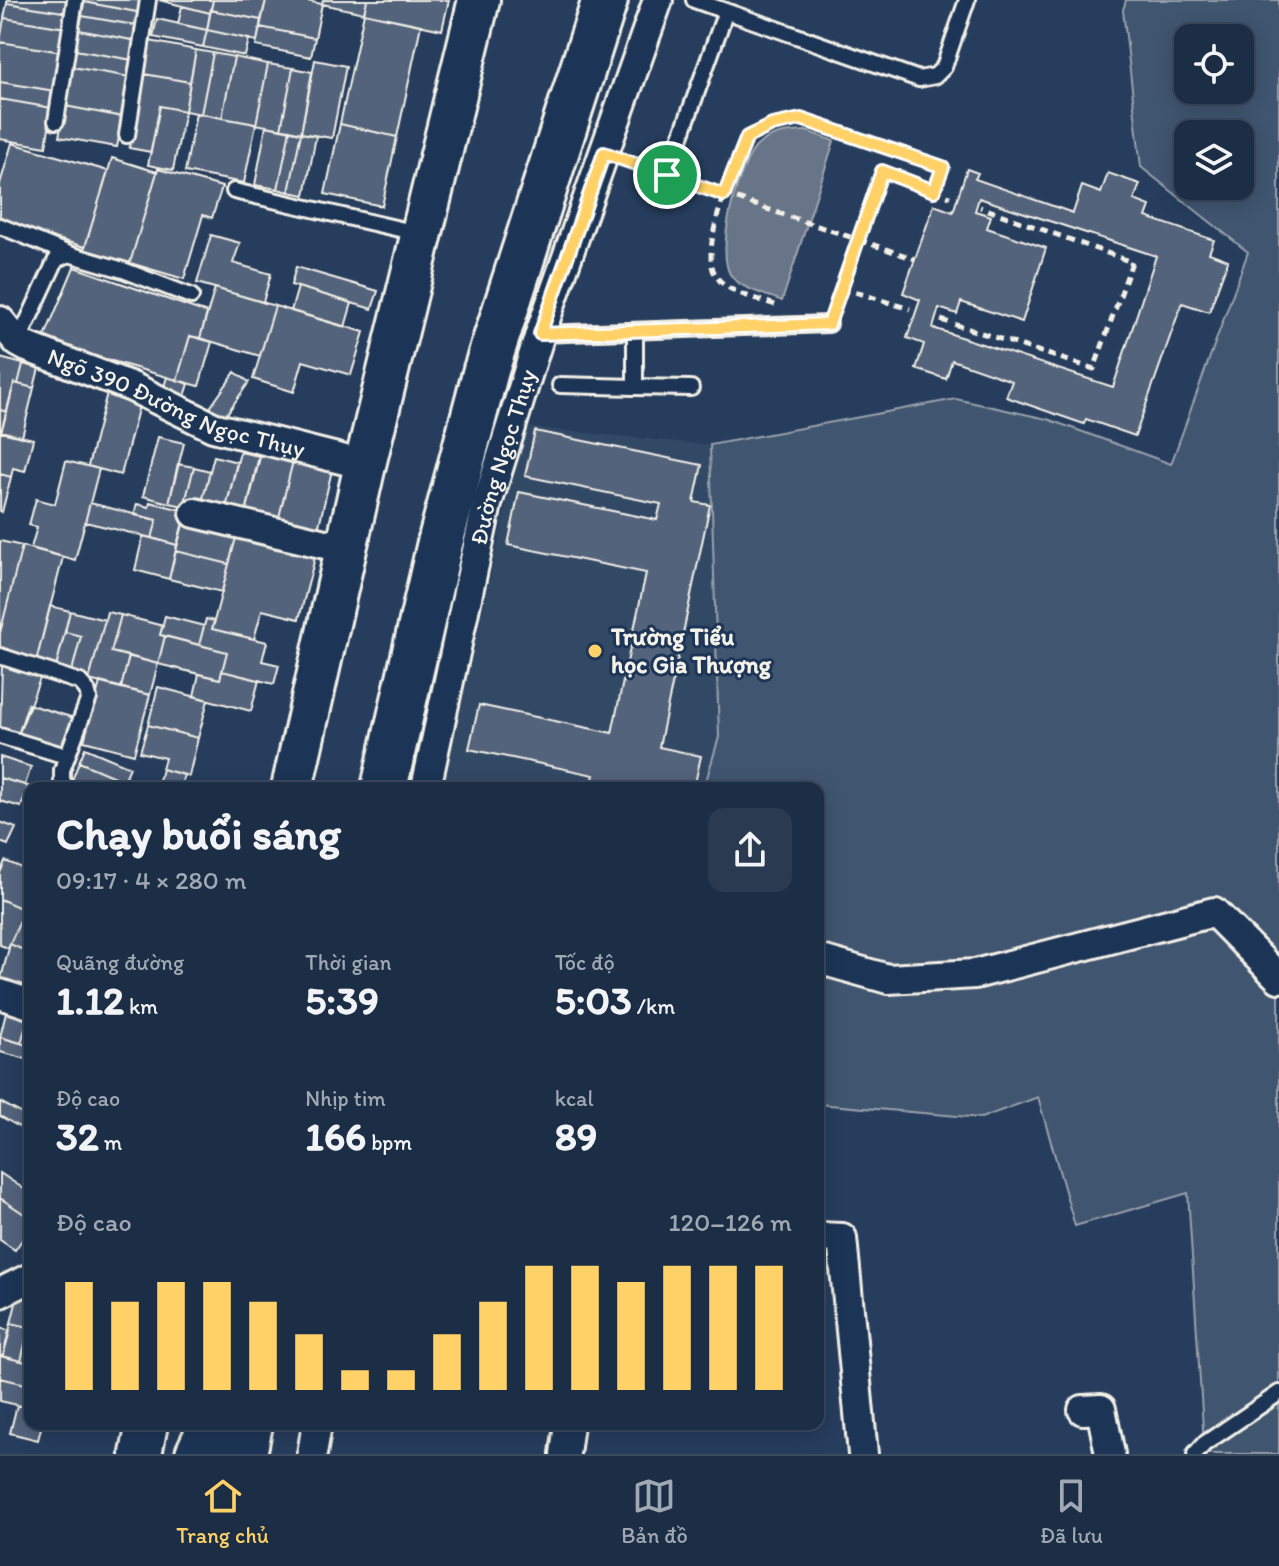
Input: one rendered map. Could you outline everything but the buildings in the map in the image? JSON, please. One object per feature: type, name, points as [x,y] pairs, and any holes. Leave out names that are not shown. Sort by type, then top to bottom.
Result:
[{"type":"main road","name":"Đường Ngọc Thụy","points":[[385,782],[439,547],[486,370],[605,0]]},
{"type":"main road","points":[[198,1454],[209,1430]]},
{"type":"main road","points":[[244,1454],[249,1430]]},
{"type":"street","points":[[293,782],[365,465],[479,0]]},
{"type":"street","name":"Đường Ngọc Thụy","points":[[427,782],[487,504],[540,334],[658,0]]},
{"type":"street","name":"Ngõ 390 Đường Ngọc Thụy","points":[[9,332],[213,427],[365,465]]},
{"type":"street","points":[[195,513],[346,549]]},
{"type":"street","points":[[824,961],[888,979],[975,974],[1214,912],[1279,978]]},
{"type":"street","points":[[0,994],[24,1002]]},
{"type":"street","points":[[824,1237],[842,1238],[863,1454]]},
{"type":"street","points":[[0,1293],[24,1281]]},
{"type":"street","points":[[1083,1410],[1101,1409],[1110,1454]]},
{"type":"street","points":[[141,1454],[146,1430]]},
{"type":"street","points":[[312,1454],[316,1430]]},
{"type":"street","points":[[565,1454],[568,1430]]},
{"type":"lane","points":[[56,121],[75,0]]},
{"type":"lane","points":[[127,135],[148,0]]},
{"type":"lane","points":[[694,0],[919,79],[935,76],[944,67],[967,0]]},
{"type":"lane","points":[[667,175],[726,11]]},
{"type":"lane","points":[[234,191],[422,234]]},
{"type":"lane","points":[[0,226],[69,254],[123,270],[191,296]]},
{"type":"lane","points":[[9,332],[56,260],[69,254]]},
{"type":"lane","points":[[540,334],[829,324]]},
{"type":"lane","points":[[635,331],[635,387]]},
{"type":"lane","points":[[560,385],[691,388]]},
{"type":"lane","points":[[0,656],[80,682],[87,690],[89,698],[66,756],[63,782]]},
{"type":"lane","points":[[0,736],[66,756]]},
{"type":"lane","points":[[1195,1454],[1204,1444],[1279,1393]]},
{"type":"path","points":[[934,191],[943,167],[801,119],[772,125],[747,137],[724,195],[711,246],[714,273],[728,288],[829,324],[882,171],[934,191],[950,197]]},
{"type":"path","points":[[604,153],[915,259]]},
{"type":"path","points":[[941,320],[1094,369],[1132,262],[980,207]]},
{"type":"path","points":[[842,288],[910,309]]},
{"type":"shaded area","points":[[1126,0],[1279,0],[1279,1454],[1193,1454],[1204,1444],[1188,1193],[1075,1226],[1038,1097],[981,1118],[824,1105],[824,782],[706,782],[719,737],[710,445],[956,399],[1047,419],[1171,464],[1248,252],[1183,200],[1254,200],[1254,120],[1174,120],[1174,193],[1141,167],[1123,10]]},
{"type":"shaded area","points":[[806,131],[834,141],[782,301],[748,288],[732,277],[725,249],[727,229],[737,187],[751,153],[770,137]]},
{"type":"shaded area","name":"Trường Tiểu học Gia Thượng","points":[[524,427],[710,445],[719,737],[707,782],[444,782]]},
{"type":"place","name":"Trường Tiểu học Gia Thượng","points":[[595,651]]},
{"type":"route","points":[[801,119],[943,167],[934,191],[882,171],[829,324],[540,334],[604,153],[667,175],[724,195],[747,137],[772,125],[801,119]]}]
